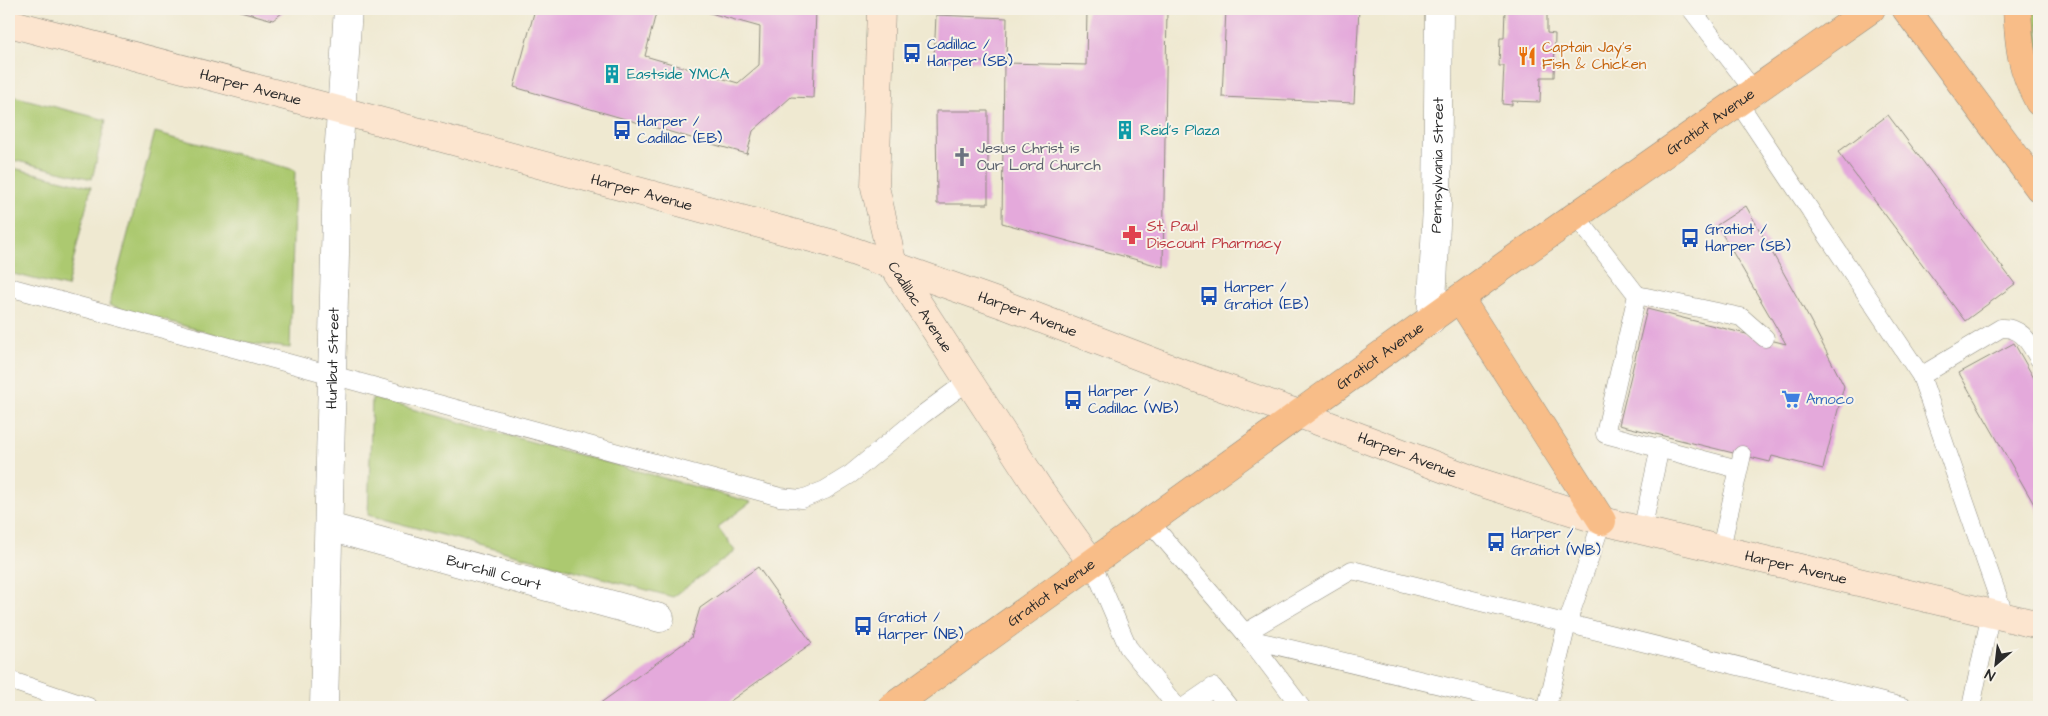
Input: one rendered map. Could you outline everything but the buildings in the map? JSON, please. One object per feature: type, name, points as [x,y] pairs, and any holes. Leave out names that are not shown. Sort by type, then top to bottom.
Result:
[{"type":"main road","name":"Cadillac Avenue","points":[[881,9],[875,187],[893,265],[1039,489],[1092,562]]},
{"type":"main road","name":"Gratiot Avenue","points":[[892,707],[1576,216],[1871,9]]},
{"type":"main road","points":[[1906,9],[2039,188]]},
{"type":"main road","points":[[2017,9],[2018,38],[2022,63],[2039,102]]},
{"type":"main road","name":"Harper Avenue","points":[[9,23],[342,110],[830,243],[1005,305],[1196,378],[1299,414],[1479,482],[1602,521],[2039,624]]},
{"type":"main road","points":[[1460,299],[1602,521]]},
{"type":"street","name":"Hurlbut Street","points":[[324,707],[337,172],[348,9]]},
{"type":"street","name":"Pennsylvania Street","points":[[1431,320],[1437,199],[1439,9]]},
{"type":"street","name":"Burchill Court","points":[[329,527],[660,618]]},
{"type":"lane","points":[[1691,9],[1922,376],[1998,615],[1971,707]]},
{"type":"lane","points":[[1576,216],[1637,295],[1741,317],[1765,338]]},
{"type":"lane","points":[[9,288],[332,374],[780,497],[802,498],[825,490],[851,474],[922,415],[968,382]]},
{"type":"lane","points":[[1637,295],[1634,335],[1622,388],[1605,434],[1660,447],[1740,462],[1721,548]]},
{"type":"lane","points":[[1922,376],[2001,328],[2012,328],[2025,337],[2039,359]]},
{"type":"lane","points":[[1642,531],[1660,447]]},
{"type":"lane","points":[[1547,707],[1567,624],[1602,521]]},
{"type":"lane","points":[[1149,522],[1247,636],[1302,707]]},
{"type":"lane","points":[[1092,562],[1128,647],[1177,707]]},
{"type":"lane","points":[[1247,636],[1352,570],[1903,707]]},
{"type":"lane","points":[[1247,636],[1531,707]]},
{"type":"lane","points":[[9,680],[89,707]]},
{"type":"lane","points":[[1184,707],[1212,687],[1229,707]]},
{"type":"green space","points":[[2025,9],[2039,9],[2039,61],[2026,43]]},
{"type":"green space","points":[[9,95],[106,120],[92,179],[9,159]]},
{"type":"green space","points":[[155,132],[295,170],[290,348],[242,342],[109,305]]},
{"type":"green space","points":[[9,167],[91,187],[67,287],[9,273]]},
{"type":"green space","points":[[372,398],[751,502],[718,527],[735,551],[673,597],[368,515]]},
{"type":"place","name":"Cadillac / Harper (SB)","points":[[912,53]]},
{"type":"place","name":"Captain Jay's Fish & Chicken","points":[[1527,56]]},
{"type":"place","name":"Eastside YMCA","points":[[612,74]]},
{"type":"place","name":"Harper / Cadillac (EB)","points":[[622,130]]},
{"type":"place","name":"Reid's Plaza","points":[[1125,130]]},
{"type":"place","name":"Jesus Christ is Our Lord Church","points":[[962,157]]},
{"type":"place","name":"St. Paul Discount Pharmacy","points":[[1132,235]]},
{"type":"place","name":"Gratiot / Harper (SB)","points":[[1690,238]]},
{"type":"place","name":"Harper / Gratiot (EB)","points":[[1209,296]]},
{"type":"place","name":"Amoco","points":[[1791,399]]},
{"type":"place","name":"Harper / Cadillac (WB)","points":[[1073,400]]},
{"type":"place","name":"Harper / Gratiot (WB)","points":[[1496,542]]},
{"type":"place","name":"Gratiot / Harper (NB)","points":[[863,626]]}]
